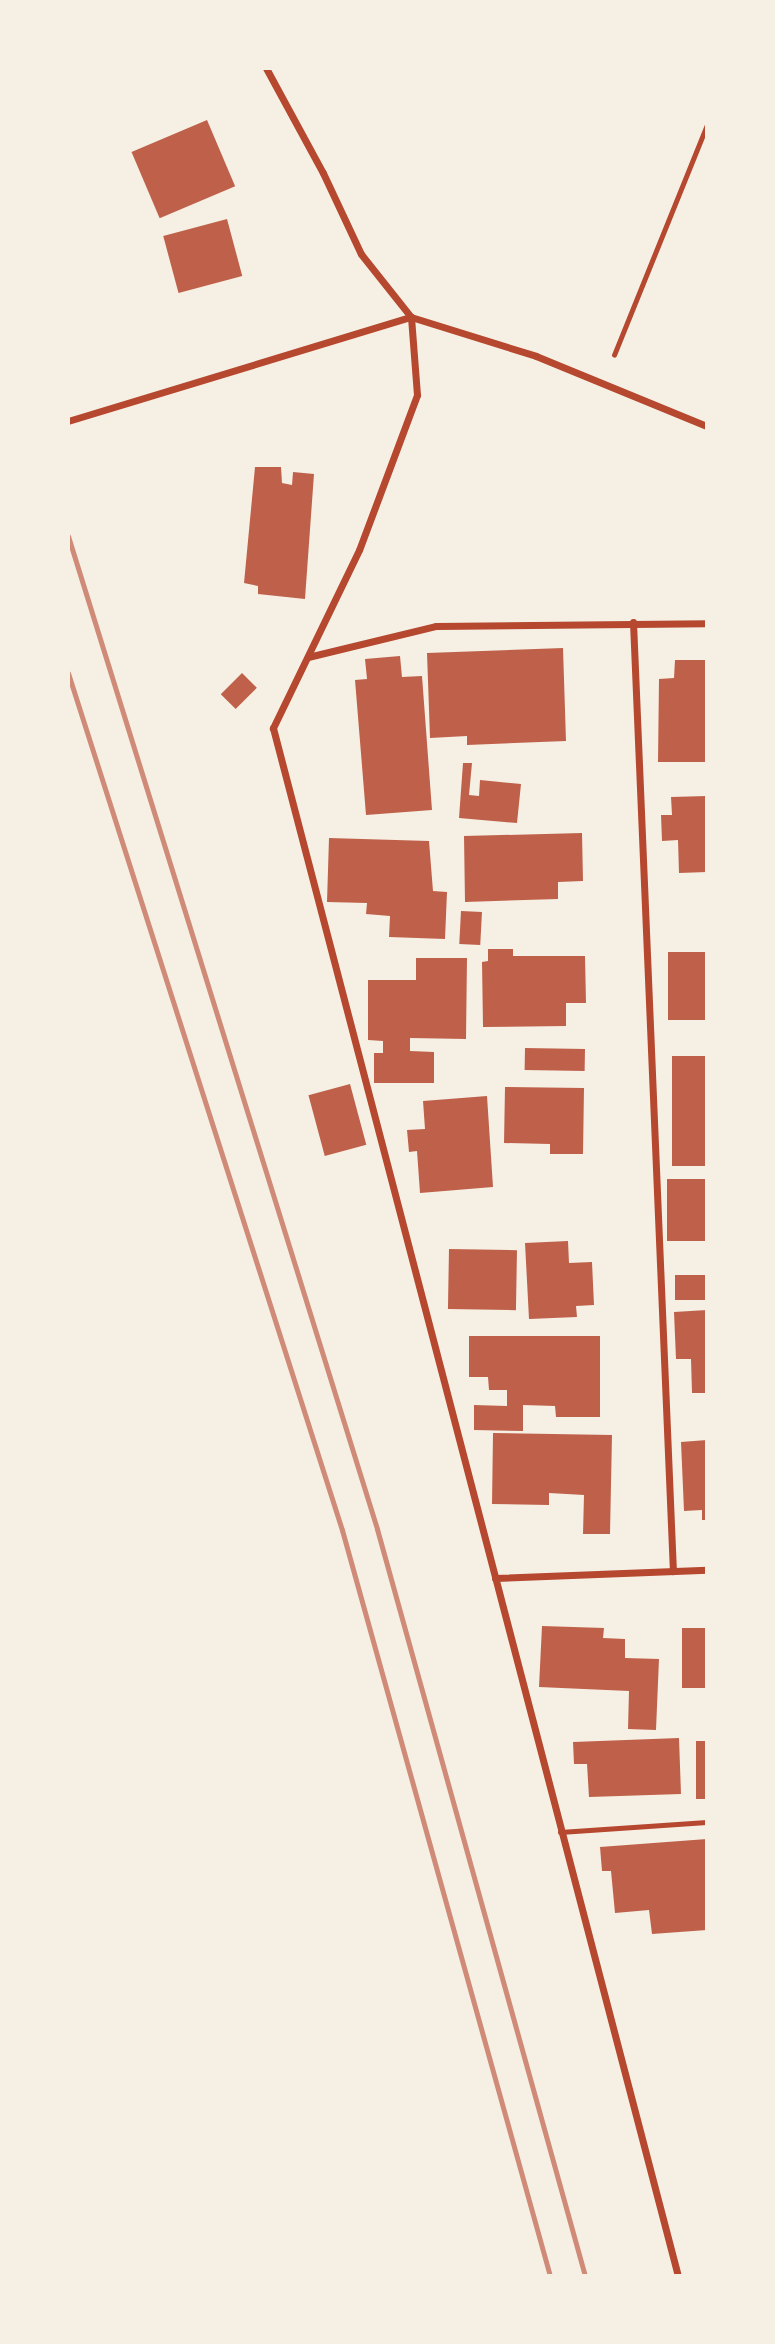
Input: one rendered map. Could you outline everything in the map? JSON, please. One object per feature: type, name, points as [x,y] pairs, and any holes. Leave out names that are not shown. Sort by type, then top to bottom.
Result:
[{"type":"street","points":[[266,68],[323,173],[361,254],[411,317],[417,395],[359,550],[273,728],[678,2276]]},
{"type":"street","points":[[68,421],[138,402],[411,317],[536,356],[707,426]]},
{"type":"street","points":[[633,622],[673,1571]]},
{"type":"street","points":[[308,657],[436,626],[707,623]]},
{"type":"street","points":[[495,1578],[707,1570]]},
{"type":"lane","points":[[560,1832],[707,1822]]},
{"type":"path","points":[[603,383],[707,125]]},
{"type":"building","points":[[207,120],[235,186],[160,218],[132,152]]},
{"type":"building","points":[[227,219],[242,276],[179,293],[163,236]]},
{"type":"building","points":[[255,467],[281,467],[282,483],[292,485],[293,472],[314,474],[305,599],[258,594],[258,586],[244,583]]},
{"type":"building","points":[[563,648],[566,741],[467,745],[467,736],[430,738],[427,653]]},
{"type":"building","points":[[400,656],[402,677],[422,676],[432,810],[366,815],[355,680],[367,679],[365,659]]},
{"type":"building","points":[[675,660],[707,660],[707,762],[658,762],[659,679],[674,678]]},
{"type":"building","points":[[242,673],[257,688],[236,709],[221,694]]},
{"type":"building","points":[[463,763],[472,763],[469,795],[479,796],[480,780],[521,784],[517,823],[459,818]]},
{"type":"building","points":[[707,796],[707,872],[679,873],[678,840],[662,841],[661,815],[672,815],[671,797]]},
{"type":"building","points":[[582,833],[583,881],[558,882],[558,899],[465,902],[464,836]]},
{"type":"building","points":[[329,838],[429,841],[433,891],[447,892],[445,939],[389,937],[390,916],[366,914],[367,903],[327,902]]},
{"type":"building","points":[[461,911],[482,912],[480,945],[459,944]]},
{"type":"building","points":[[488,949],[513,949],[513,956],[585,956],[586,1003],[566,1003],[566,1026],[483,1027],[482,962],[488,961]]},
{"type":"building","points":[[668,952],[707,952],[707,1020],[668,1020]]},
{"type":"building","points":[[416,958],[467,958],[466,1039],[410,1038],[410,1051],[434,1052],[434,1083],[374,1083],[374,1053],[383,1053],[383,1041],[368,1040],[368,980],[416,980]]},
{"type":"building","points":[[525,1048],[585,1049],[585,1071],[525,1070]]},
{"type":"building","points":[[672,1056],[707,1056],[707,1166],[672,1166]]},
{"type":"building","points":[[350,1084],[366,1145],[325,1156],[308,1095]]},
{"type":"building","points":[[505,1087],[584,1088],[583,1154],[550,1154],[550,1144],[504,1143]]},
{"type":"building","points":[[487,1096],[493,1187],[420,1193],[417,1151],[409,1152],[407,1130],[425,1129],[423,1101]]},
{"type":"building","points":[[667,1179],[707,1179],[707,1241],[667,1241]]},
{"type":"building","points":[[568,1241],[569,1263],[592,1262],[594,1305],[576,1306],[577,1317],[529,1319],[525,1243]]},
{"type":"building","points":[[449,1249],[517,1250],[516,1310],[448,1309]]},
{"type":"building","points":[[675,1275],[707,1275],[707,1300],[675,1300]]},
{"type":"building","points":[[707,1310],[707,1393],[692,1393],[691,1359],[676,1359],[674,1312]]},
{"type":"building","points":[[469,1336],[600,1336],[600,1417],[556,1417],[555,1406],[523,1405],[523,1431],[474,1430],[474,1405],[507,1406],[507,1390],[489,1390],[488,1377],[469,1377]]},
{"type":"building","points":[[493,1433],[612,1435],[610,1534],[583,1534],[584,1495],[549,1493],[549,1505],[492,1504]]},
{"type":"building","points":[[707,1440],[707,1520],[702,1520],[702,1510],[684,1511],[681,1442]]},
{"type":"building","points":[[542,1626],[604,1628],[603,1638],[625,1639],[625,1658],[659,1659],[656,1730],[628,1729],[629,1691],[539,1687]]},
{"type":"building","points":[[682,1628],[707,1628],[707,1688],[682,1688]]},
{"type":"building","points":[[679,1738],[681,1794],[589,1797],[587,1764],[574,1764],[573,1742]]},
{"type":"building","points":[[696,1741],[707,1741],[707,1799],[696,1799]]},
{"type":"building","points":[[707,1839],[707,1930],[652,1934],[649,1910],[615,1913],[611,1871],[602,1871],[600,1847]]},
{"type":"railway","points":[[68,536],[377,1529],[585,2276]]},
{"type":"railway","points":[[68,673],[342,1530],[550,2276]]}]
